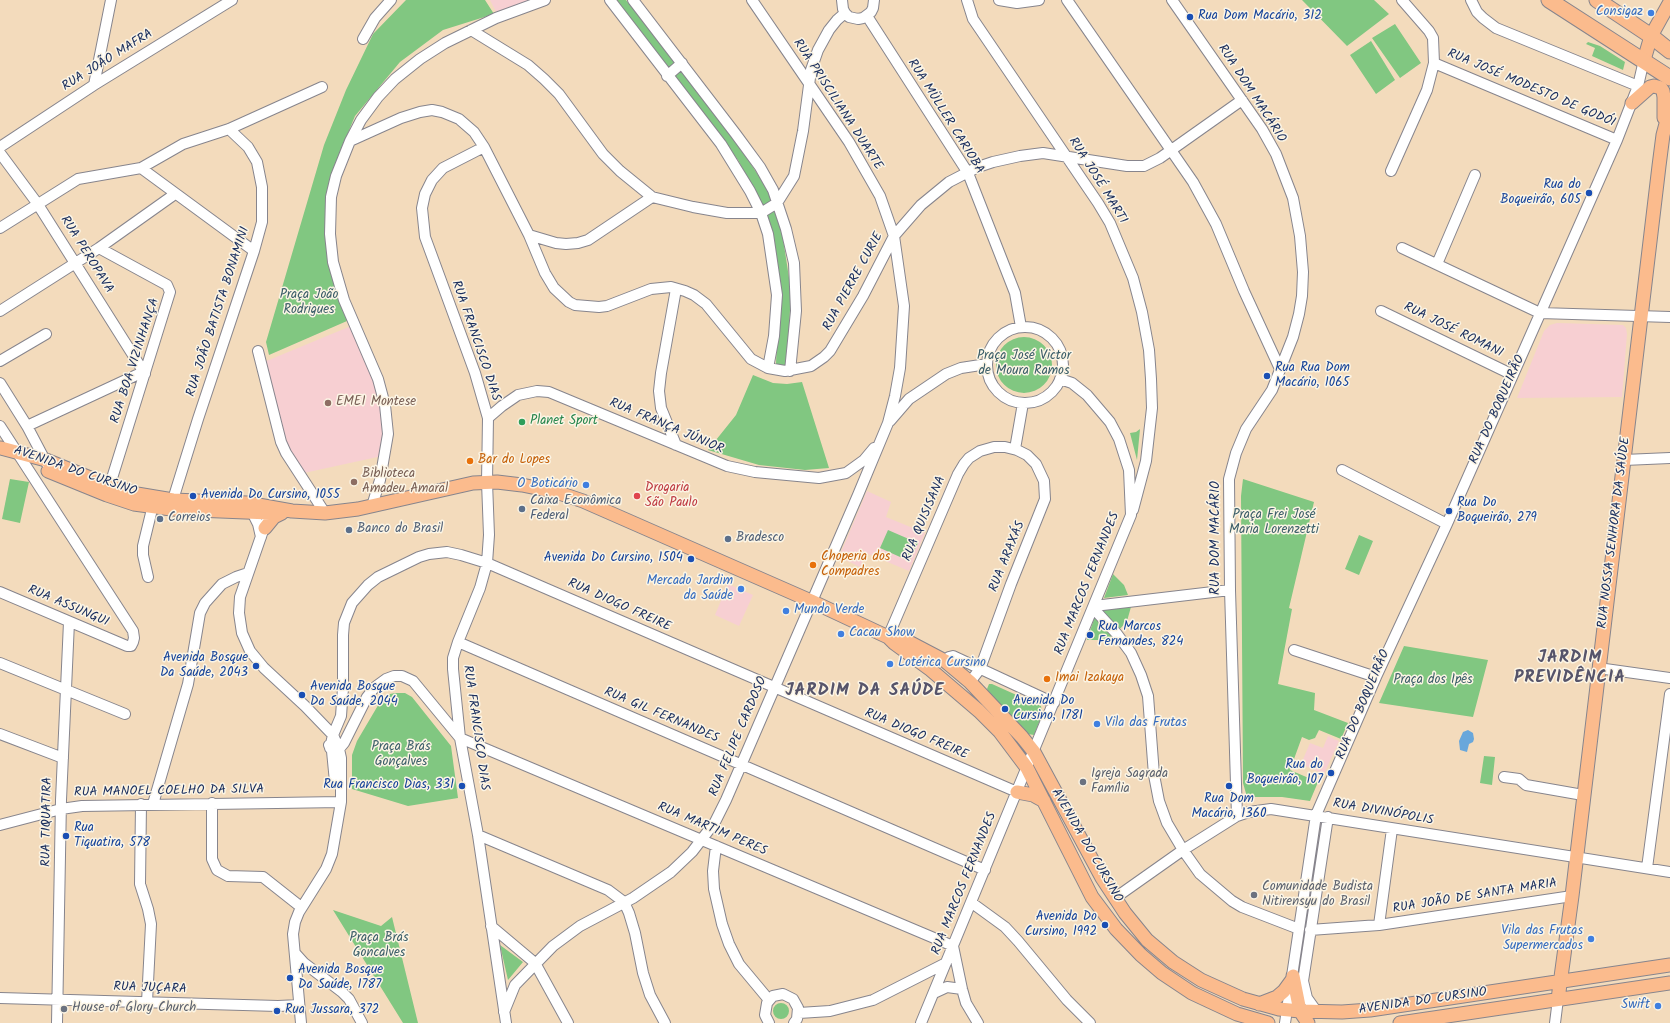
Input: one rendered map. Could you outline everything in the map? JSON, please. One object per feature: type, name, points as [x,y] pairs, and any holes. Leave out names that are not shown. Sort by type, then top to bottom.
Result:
[{"type":"highway","points":[[1549,0],[1670,78]]},
{"type":"highway","points":[[1597,0],[1651,36],[1670,51]]},
{"type":"main road","name":"RUA DO BOQUEIRÃO","points":[[1644,60],[1651,36],[1670,2]]},
{"type":"main road","points":[[1632,103],[1650,87],[1657,87],[1663,91],[1663,135]]},
{"type":"main road","name":"RUA NOSSA SENHORA DA SAÚDE","points":[[1558,999],[1559,982],[1572,896],[1640,316],[1663,135],[1670,109]]},
{"type":"main road","name":"AVENIDA DO CURSINO","points":[[1,448],[109,491],[134,504],[154,502],[325,513],[340,512],[372,506],[450,487],[487,482],[522,485],[556,492],[583,501],[811,601],[888,637],[931,670],[979,711],[1000,732],[1027,768],[1092,897],[1116,929],[1131,945],[1162,973],[1192,993],[1237,1014],[1256,1021],[1268,1023]]},
{"type":"main road","points":[[263,534],[274,517],[288,511]]},
{"type":"main road","name":"AVENIDA DO CURSINO","points":[[888,637],[897,637],[905,640],[945,661],[970,682],[1034,752],[1102,878],[1115,898],[1147,940],[1173,962],[1201,980],[1259,1004],[1317,1012],[1370,1010],[1670,965]]},
{"type":"main road","points":[[931,670],[947,674],[962,685],[966,685],[970,682]]},
{"type":"main road","points":[[1017,792],[1033,795],[1044,800]]},
{"type":"main road","points":[[1259,1004],[1277,997],[1292,978]]},
{"type":"main road","points":[[1292,978],[1294,1010],[1308,1023]]},
{"type":"main road","name":"AVENIDA DO CURSINO","points":[[1400,1023],[1446,1019],[1558,999],[1670,983]]},
{"type":"street","points":[[94,85],[111,0]]},
{"type":"street","name":"RUA JOÃO MAFRA","points":[[0,147],[94,85],[232,0]]},
{"type":"street","points":[[363,39],[375,18],[391,0]]},
{"type":"street","points":[[372,506],[380,480],[388,434],[385,405],[378,379],[344,300],[333,262],[330,234],[330,197],[336,176],[350,141],[361,120],[378,97],[395,79],[420,59],[445,43],[496,18],[545,0]]},
{"type":"street","points":[[610,0],[667,76],[722,144],[750,191],[761,213],[768,234],[777,295],[774,336],[768,368]]},
{"type":"street","points":[[619,12],[633,0],[735,133],[760,167],[773,190],[786,230],[794,263],[796,311],[790,371]]},
{"type":"street","name":"RUA PRISCILIANA DUARTE","points":[[752,0],[849,142],[880,196],[894,236],[904,306],[900,368],[895,396]]},
{"type":"street","points":[[842,0],[845,13],[858,19],[867,16],[873,8],[874,0]]},
{"type":"street","name":"RUA JOSÉ MARTI","points":[[967,0],[973,18],[1068,156],[1110,223],[1133,278],[1142,312],[1149,350],[1152,408],[1146,460],[1136,503],[1131,515]]},
{"type":"street","points":[[999,0],[1017,3],[1039,0]]},
{"type":"street","points":[[1066,0],[1193,182],[1216,224],[1244,291],[1280,369]]},
{"type":"street","name":"RUA DOM MACÁRIO","points":[[1172,0],[1262,129],[1276,154],[1293,198],[1300,236],[1303,272],[1300,314],[1293,337],[1268,397],[1246,429],[1236,453],[1230,479],[1230,590],[1238,816]]},
{"type":"street","points":[[1391,171],[1427,90],[1434,63],[1433,38],[1429,31],[1402,0]]},
{"type":"street","points":[[1471,0],[1477,12],[1496,28],[1638,86]]},
{"type":"street","points":[[471,30],[528,65],[544,79],[559,94],[603,154],[620,171],[652,197],[727,213],[761,213],[777,203],[794,176],[803,131],[811,70],[818,50],[829,30],[845,13]]},
{"type":"street","name":"RUA MÜLLER CARIOBA","points":[[867,16],[968,173],[1015,293],[1021,327]]},
{"type":"street","name":"RUA DO BOQUEIRÃO","points":[[1292,978],[1316,816],[1376,677],[1447,524],[1617,140],[1638,86],[1644,60]]},
{"type":"street","points":[[667,76],[682,63]]},
{"type":"street","name":"RUA JOSÉ MODESTO DE GODÓI","points":[[1434,63],[1617,140]]},
{"type":"street","points":[[0,228],[37,203],[78,179],[141,168],[183,144],[229,129],[322,87]]},
{"type":"street","name":"RUA PIERRE CURIE","points":[[350,141],[401,118],[420,112],[432,110],[442,112],[459,119],[467,124],[484,147],[529,235],[545,273],[554,288],[569,302],[575,305],[588,307],[607,306],[651,289],[671,287],[694,295],[706,304],[751,359],[768,368],[790,371],[811,366],[830,351],[863,296],[894,236],[912,214],[949,182],[993,162],[1020,156],[1049,153],[1126,166],[1150,164],[1242,100]]},
{"type":"street","points":[[361,120],[369,125],[381,127]]},
{"type":"street","name":"RUA JOÃO BATISTA BONAMINI","points":[[172,504],[262,222],[261,178],[254,156],[229,129]]},
{"type":"street","points":[[722,144],[735,133]]},
{"type":"street","name":"RUA FRANCISCO DIAS","points":[[484,147],[443,168],[432,180],[425,194],[422,208],[425,237],[475,373],[488,418],[487,482],[489,535],[487,563],[480,588],[458,642],[453,658],[453,669],[460,738],[478,835],[506,1023]]},
{"type":"street","name":"RUA PEROPAVA","points":[[0,152],[37,203],[144,373]]},
{"type":"street","points":[[141,168],[254,251]]},
{"type":"street","points":[[1437,264],[1475,175]]},
{"type":"street","points":[[0,311],[99,248],[175,194]]},
{"type":"street","points":[[529,235],[556,243],[578,243],[588,240],[652,197]]},
{"type":"street","points":[[536,251],[537,249],[556,243]]},
{"type":"street","name":"RUA BOA VIZINHANÇA","points":[[99,248],[146,272],[167,285],[170,289],[170,297],[144,373],[109,491]]},
{"type":"street","points":[[1402,248],[1540,313],[1670,317]]},
{"type":"street","points":[[676,289],[659,387],[661,408],[676,445]]},
{"type":"street","points":[[777,295],[795,293]]},
{"type":"street","name":"RUA JOSÉ ROMANI","points":[[1381,311],[1513,375]]},
{"type":"street","points":[[1021,327],[1030,327],[1041,330],[1056,343],[1060,349],[1063,362],[1060,379],[1055,387],[1045,396],[1033,402],[1008,399],[997,391],[990,380],[987,364],[988,353],[995,340],[1005,332],[1021,327]]},
{"type":"street","points":[[0,361],[46,334]]},
{"type":"street","points":[[258,350],[281,442],[286,453],[325,513]]},
{"type":"street","name":"RUA FELIPE CARDOSO","points":[[888,423],[909,399],[952,371],[987,364]]},
{"type":"street","points":[[27,426],[144,373]]},
{"type":"street","name":"RUA MARCOS FERNANDES","points":[[922,1023],[1131,515],[1129,470],[1119,439],[1102,412],[1087,394],[1072,383],[1060,379]]},
{"type":"street","points":[[0,383],[27,426],[48,466]]},
{"type":"street","name":"RUA FRANÇA JÚNIOR","points":[[488,418],[518,395],[537,391],[549,392],[727,466],[741,470],[819,478],[846,474],[864,460],[881,439]]},
{"type":"street","points":[[895,396],[909,399]]},
{"type":"street","name":"RUA FELIPE CARDOSO","points":[[504,1012],[515,985],[553,946],[580,926],[624,902],[671,872],[703,839],[715,822],[858,495],[888,423],[895,396]]},
{"type":"street","points":[[1015,449],[1023,402]]},
{"type":"street","points":[[650,434],[662,430],[667,421]]},
{"type":"street","points":[[0,426],[18,455]]},
{"type":"street","name":"RUA QUISISANA","points":[[888,637],[958,474],[964,464],[969,458],[980,451],[1005,447],[1015,449]]},
{"type":"street","name":"RUA ARAXÁS","points":[[970,682],[980,669],[1011,584],[1045,500],[1044,481],[1036,464],[1027,455],[1015,449]]},
{"type":"street","name":"RUA ASSUNGUI","points":[[0,592],[127,646],[131,646],[133,642],[133,631],[18,455]]},
{"type":"street","points":[[1624,460],[1670,458]]},
{"type":"street","points":[[1342,470],[1447,524]]},
{"type":"street","points":[[846,474],[853,476],[856,479],[858,484],[858,495]]},
{"type":"street","points":[[148,577],[143,555],[146,533],[154,502]]},
{"type":"street","points":[[257,509],[258,524],[263,534],[248,573],[242,594],[239,613],[242,633],[250,651],[264,668],[305,706],[333,735],[339,804],[332,854],[326,869],[302,907],[295,922],[293,934],[301,1023]]},
{"type":"street","name":"RUA DIOGO FREIRE","points":[[333,735],[340,721],[342,709],[344,624],[352,603],[368,585],[378,577],[419,558],[434,553],[447,552],[461,554],[487,563],[1017,792]]},
{"type":"street","points":[[153,804],[188,684],[200,613],[205,603],[222,584],[248,573]]},
{"type":"street","points":[[222,584],[233,586],[242,594]]},
{"type":"street","points":[[1094,607],[1230,590]]},
{"type":"street","points":[[1094,607],[1131,653],[1141,675],[1148,696],[1153,767],[1159,801],[1167,823],[1183,850],[1200,874],[1232,901],[1249,910],[1299,928]]},
{"type":"street","name":"RUA TIQUATIRA","points":[[57,1023],[61,809],[69,622]]},
{"type":"street","name":"RUA GIL FERNANDES","points":[[458,642],[985,870]]},
{"type":"street","points":[[1294,650],[1376,677]]},
{"type":"street","points":[[945,661],[949,657],[953,656],[1054,703]]},
{"type":"street","points":[[0,663],[125,714]]},
{"type":"street","points":[[1598,668],[1670,678]]},
{"type":"street","points":[[334,749],[344,743],[367,697],[375,687],[386,679],[394,676],[402,676],[413,681],[460,738]]},
{"type":"street","points":[[1647,868],[1670,694]]},
{"type":"street","points":[[342,709],[346,716],[356,719]]},
{"type":"street","points":[[314,716],[334,749]]},
{"type":"street","points":[[0,734],[63,758]]},
{"type":"street","name":"RUA MARTIM PERES","points":[[460,738],[703,839],[716,846],[954,946]]},
{"type":"street","points":[[1504,777],[1519,779],[1526,785],[1583,795]]},
{"type":"street","points":[[212,803],[212,859],[217,870],[228,876],[263,877],[302,907]]},
{"type":"street","name":"RUA MANOEL COELHO DA SILVA","points":[[0,825],[61,809],[82,806],[212,803],[339,804]]},
{"type":"street","points":[[141,804],[140,884],[148,909],[150,924],[147,1002]]},
{"type":"street","name":"RUA DIVINÓPOLIS","points":[[1115,898],[1183,850],[1238,816],[1249,812],[1271,809],[1670,872]]},
{"type":"street","points":[[1317,1012],[1307,998],[1303,981],[1328,817]]},
{"type":"street","points":[[1379,925],[1392,829]]},
{"type":"street","points":[[478,835],[608,890],[624,902],[635,933],[643,973],[650,995],[665,1023]]},
{"type":"street","points":[[716,846],[713,871],[714,889],[722,924],[729,944],[739,964],[769,1000]]},
{"type":"street","name":"RUA JOÃO DE SANTA MARIA","points":[[1310,930],[1379,925],[1572,896]]},
{"type":"street","points":[[972,904],[1005,927],[1067,1000],[1090,1023]]},
{"type":"street","points":[[491,926],[535,964],[568,1023]]},
{"type":"street","points":[[954,946],[966,1003],[978,1023]]},
{"type":"street","points":[[295,954],[349,999],[362,1023]]},
{"type":"street","points":[[799,1013],[830,1011],[873,1000],[946,964]]},
{"type":"street","points":[[498,976],[515,985]]},
{"type":"street","points":[[934,992],[948,987],[962,989]]},
{"type":"street","points":[[769,1023],[765,1011],[769,1000],[778,995],[788,996],[796,1003],[799,1013],[794,1023]]},
{"type":"street","name":"RUA JUÇARA","points":[[0,998],[278,1006],[299,1005]]},
{"type":"street","points":[[1555,1023],[1558,999]]},
{"type":"street","points":[[1285,1023],[1294,1010]]},
{"type":"shaded area","points":[[490,0],[531,0],[497,14]]},
{"type":"shaded area","points":[[1557,323],[1623,325],[1626,328],[1627,334],[1622,397],[1517,398],[1544,331],[1550,325]]},
{"type":"shaded area","name":"EMEI Montese","points":[[351,326],[374,381],[384,424],[382,456],[304,473],[291,456],[264,362]]},
{"type":"shaded area","points":[[867,491],[891,502],[886,517],[925,533],[909,571],[866,553],[860,567],[839,557]]},
{"type":"shaded area","points":[[728,584],[753,595],[739,626],[715,615]]},
{"type":"shaded area","points":[[1328,736],[1339,741],[1324,774],[1301,764],[1310,743],[1323,748]]},
{"type":"green space","name":"Praça João Rodrigues","points":[[406,0],[485,0],[494,14],[443,30],[400,62],[355,116],[336,162],[326,201],[326,239],[347,321],[269,355],[266,342],[324,145],[346,90],[373,34]]},
{"type":"green space","points":[[613,0],[626,0],[731,134],[768,190],[782,232],[791,291],[785,366],[776,364],[777,336],[763,206],[738,160]]},
{"type":"green space","points":[[1302,0],[1374,0],[1389,14],[1347,46]]},
{"type":"green space","points":[[1395,24],[1421,63],[1400,78],[1372,38]]},
{"type":"green space","points":[[1371,41],[1395,80],[1376,94],[1350,55]]},
{"type":"green space","points":[[1588,42],[1600,46],[1625,62],[1623,70],[1592,56],[1595,48],[1586,44]]},
{"type":"green space","name":"Praça José Victor de Moura Ramos","points":[[1019,337],[1029,337],[1044,345],[1050,354],[1052,365],[1050,376],[1044,385],[1029,393],[1019,393],[1008,388],[1001,381],[996,370],[996,360],[1001,349],[1008,342]]},
{"type":"green space","points":[[753,375],[773,383],[787,384],[802,382],[829,468],[805,470],[759,465],[708,450],[736,415]]},
{"type":"green space","points":[[1140,429],[1137,460],[1130,433],[1136,432]]},
{"type":"green space","points":[[10,479],[29,482],[20,523],[2,519]]},
{"type":"green space","name":"Praça Frei José Maria Lorenzetti","points":[[1243,479],[1314,502],[1289,608],[1292,609],[1278,684],[1315,693],[1314,710],[1348,723],[1341,739],[1319,730],[1315,738],[1309,740],[1302,737],[1290,770],[1318,782],[1310,801],[1282,797],[1247,797],[1243,783],[1241,496]]},
{"type":"green space","points":[[888,530],[918,543],[909,561],[880,548]]},
{"type":"green space","points":[[1359,535],[1373,541],[1359,575],[1345,569]]},
{"type":"green space","points":[[1113,574],[1124,585],[1128,595],[1104,598]]},
{"type":"green space","points":[[1131,607],[1127,621],[1118,631],[1099,610]]},
{"type":"green space","points":[[1095,616],[1112,636],[1102,640],[1087,640]]},
{"type":"green space","name":"Praça dos Ipês","points":[[1404,646],[1488,660],[1473,717],[1379,703]]},
{"type":"green space","points":[[989,684],[1041,706],[1042,715],[1034,735],[1028,734],[988,691],[987,689]]},
{"type":"green space","name":"Praça Brás Gonçalves","points":[[405,693],[412,697],[451,746],[458,798],[408,806],[352,789],[352,755],[357,741],[380,702],[390,694]]},
{"type":"green space","points":[[1484,756],[1495,757],[1492,785],[1480,783]]},
{"type":"green space","name":"Praça Brás Goncalves","points":[[333,910],[381,926],[392,917],[418,1023],[403,1023]]},
{"type":"green space","points":[[500,945],[523,962],[508,980]]},
{"type":"green space","points":[[778,1003],[784,1003],[789,1008],[787,1017],[784,1019],[778,1019],[773,1014],[773,1008]]},
{"type":"water","points":[[1468,730],[1473,733],[1474,739],[1473,742],[1469,744],[1467,752],[1460,750],[1459,741],[1463,732]]},
{"type":"place","name":"Consigaz","points":[[1651,13]]},
{"type":"place","name":"Rua Dom Macário, 312","points":[[1190,17]]},
{"type":"place","name":"Rua do Boqueirão, 605","points":[[1589,193]]},
{"type":"place","name":"Rua Rua Dom Macário, 1065","points":[[1267,376]]},
{"type":"place","name":"EMEI Montese","points":[[328,403]]},
{"type":"place","name":"Planet Sport","points":[[522,422]]},
{"type":"place","name":"Bar do Lopes","points":[[470,461]]},
{"type":"place","name":"Biblioteca Amadeu Amaral","points":[[354,482]]},
{"type":"place","name":"O Boticário","points":[[586,485]]},
{"type":"place","name":"Avenida Do Cursino, 1055","points":[[193,496]]},
{"type":"place","name":"Drogaria São Paulo","points":[[637,496]]},
{"type":"place","name":"Caixa Econômica Federal","points":[[522,509]]},
{"type":"place","name":"Rua Do Boqueirão, 279","points":[[1449,511]]},
{"type":"place","name":"Correios","points":[[160,519]]},
{"type":"place","name":"Banco do Brasil","points":[[349,530]]},
{"type":"place","name":"Bradesco","points":[[728,539]]},
{"type":"place","name":"Avenida Do Cursino, 1504","points":[[691,559]]},
{"type":"place","name":"Choperia dos Compadres","points":[[813,565]]},
{"type":"place","name":"Mercado Jardim da Saúde","points":[[741,589]]},
{"type":"place","name":"Mundo Verde","points":[[786,611]]},
{"type":"place","name":"Cacau Show","points":[[841,634]]},
{"type":"place","name":"Rua Marcos Fernandes, 824","points":[[1090,635]]},
{"type":"place","name":"Lotérica Cursino","points":[[890,664]]},
{"type":"place","name":"Avenida Bosque Da Saúde, 2043","points":[[256,666]]},
{"type":"place","name":"Imai Izakaya","points":[[1047,679]]},
{"type":"place","name":"Avenida Bosque Da Saúde, 2044","points":[[302,695]]},
{"type":"place","name":"Avenida Do Cursino, 1781","points":[[1005,709]]},
{"type":"place","name":"Vila das Frutas","points":[[1097,724]]},
{"type":"place","name":"Rua do Boqueirão, 107","points":[[1331,773]]},
{"type":"place","name":"Igreja Sagrada Família","points":[[1083,782]]},
{"type":"place","name":"Rua Francisco Dias, 331","points":[[462,786]]},
{"type":"place","name":"Rua Dom Macário, 1360","points":[[1229,786]]},
{"type":"place","name":"Rua Tiquatira, 578","points":[[66,836]]},
{"type":"place","name":"Comunidade Budista Nitirensyu do Brasil","points":[[1254,895]]},
{"type":"place","name":"Avenida Do Cursino, 1992","points":[[1105,925]]},
{"type":"place","name":"Vila das Frutas Supermercados","points":[[1591,939]]},
{"type":"place","name":"Avenida Bosque Da Saúde, 1787","points":[[290,978]]},
{"type":"place","name":"Swift","points":[[1658,1006]]},
{"type":"place","name":"House of Glory Church","points":[[64,1009]]},
{"type":"place","name":"Rua Jussara, 372","points":[[277,1011]]},
{"type":"district","name":"JARDIM PREVIDÊNCIA","points":[[1570,669]]},
{"type":"district","name":"JARDIM DA SAÚDE","points":[[865,692]]}]
